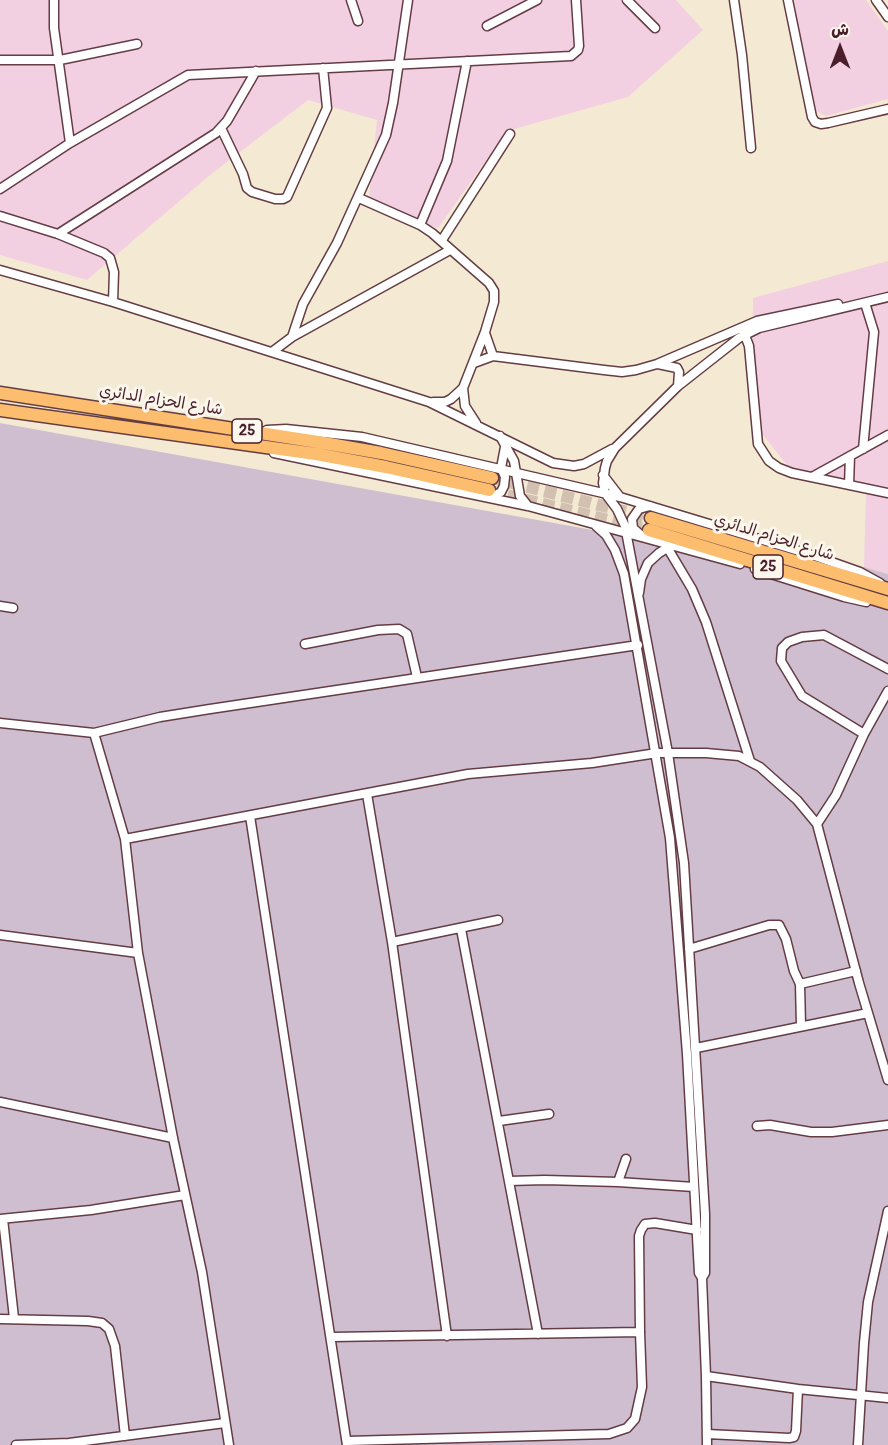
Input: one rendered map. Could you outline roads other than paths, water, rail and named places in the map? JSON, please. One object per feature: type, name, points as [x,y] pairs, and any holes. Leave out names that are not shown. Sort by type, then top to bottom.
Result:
[{"type":"highway","name":"شارع الحزام الدائري","points":[[0,393],[381,453],[490,489]]},
{"type":"highway","name":"شارع الحزام الدائري","points":[[0,410],[316,454],[386,466],[490,489]]},
{"type":"highway","name":"شارع الحزام الدائري","points":[[648,523],[888,588]]},
{"type":"highway","name":"شارع الحزام الدائري","points":[[648,523],[888,603]]},
{"type":"street","points":[[54,0],[54,28],[70,143]]},
{"type":"street","points":[[351,0],[358,21]]},
{"type":"street","points":[[292,337],[303,304],[359,198],[390,123],[408,0]]},
{"type":"street","points":[[487,26],[537,0]]},
{"type":"street","points":[[0,189],[70,143],[188,75],[571,56],[579,46],[576,0]]},
{"type":"street","points":[[627,0],[655,28]]},
{"type":"street","points":[[734,0],[751,148]]},
{"type":"street","points":[[788,0],[812,117],[815,122],[828,123],[888,109]]},
{"type":"street","points":[[876,0],[888,17]]},
{"type":"street","points":[[0,60],[60,60],[137,44]]},
{"type":"street","points":[[420,225],[447,161],[467,62]]},
{"type":"street","points":[[221,128],[243,174],[247,188],[252,192],[275,199],[287,197],[327,108],[323,68]]},
{"type":"street","points":[[58,234],[221,128],[256,71]]},
{"type":"street","points":[[442,240],[510,134]]},
{"type":"street","points":[[359,198],[420,225],[442,240],[450,250],[492,287],[494,302],[474,363],[463,388],[445,402],[429,402]]},
{"type":"street","points":[[0,216],[58,234],[104,253],[110,258],[114,272],[113,302]]},
{"type":"street","points":[[272,352],[292,337],[450,250]]},
{"type":"street","points":[[0,270],[113,302],[429,402],[553,463],[565,466],[584,464],[615,448]]},
{"type":"street","points":[[474,363],[493,356],[622,372],[657,364],[743,331],[767,319],[888,292]]},
{"type":"street","points":[[707,1445],[702,1278],[699,1273],[687,1054],[673,865],[667,813],[638,645],[638,600],[626,533],[620,513],[605,493],[603,475],[607,461],[615,448],[678,386],[743,331],[888,297]]},
{"type":"street","points":[[863,449],[874,332],[865,303]]},
{"type":"street","points":[[743,331],[749,346],[757,434],[762,453],[769,461],[779,468],[812,477],[888,493]]},
{"type":"street","points":[[485,332],[493,356]]},
{"type":"street","points":[[657,364],[677,368],[678,386]]},
{"type":"street","points":[[463,388],[465,406],[478,426]]},
{"type":"street","points":[[253,432],[286,429],[362,437],[620,497]]},
{"type":"street","points":[[812,477],[888,435]]},
{"type":"street","points":[[500,436],[512,456],[520,496],[528,506]]},
{"type":"street","points":[[490,489],[501,492],[504,486],[505,477],[501,468],[505,447]]},
{"type":"street","points":[[849,485],[850,456]]},
{"type":"street","points":[[603,475],[620,497],[670,546],[706,622],[750,761]]},
{"type":"street","points":[[490,489],[528,506],[626,533],[648,523]]},
{"type":"street","points":[[596,526],[609,540],[620,560],[639,627],[668,753],[684,863],[705,1214],[705,1273],[702,1278]]},
{"type":"street","points":[[638,600],[644,569],[653,557],[670,546],[844,597],[866,602],[888,603]]},
{"type":"street","points":[[0,606],[14,608]]},
{"type":"street","points":[[305,644],[378,630],[399,629],[407,634],[417,676]]},
{"type":"street","points":[[864,734],[802,696],[781,661],[782,648],[788,642],[802,637],[824,635],[888,669]]},
{"type":"street","points":[[0,723],[94,733],[170,715],[417,676],[638,645]]},
{"type":"street","points":[[817,824],[836,795],[864,734],[888,691]]},
{"type":"street","points":[[94,733],[125,839],[138,952],[184,1195],[202,1272],[230,1445]]},
{"type":"street","points":[[125,839],[468,774],[567,766],[657,753],[739,756],[760,767],[797,800],[817,824],[888,1080]]},
{"type":"street","points":[[367,794],[392,942],[447,1336]]},
{"type":"street","points":[[250,816],[347,1443],[609,1434],[627,1428],[635,1419],[641,1398],[643,1372],[640,1332],[639,1236],[642,1226],[655,1223],[697,1230]]},
{"type":"street","points":[[392,942],[498,920]]},
{"type":"street","points":[[689,949],[769,925],[779,925],[786,939],[794,971],[800,984],[801,1026]]},
{"type":"street","points":[[461,929],[499,1121],[537,1334]]},
{"type":"street","points":[[0,935],[138,952]]},
{"type":"street","points":[[800,984],[856,971]]},
{"type":"street","points":[[696,1048],[868,1013]]},
{"type":"street","points":[[0,1102],[173,1138]]},
{"type":"street","points":[[499,1121],[549,1114]]},
{"type":"street","points":[[757,1126],[770,1125],[831,1132],[888,1125]]},
{"type":"street","points":[[618,1182],[626,1159]]},
{"type":"street","points":[[509,1181],[618,1182],[694,1187]]},
{"type":"street","points":[[14,1318],[2,1219],[91,1210],[184,1195]]},
{"type":"street","points":[[858,1445],[868,1302],[888,1211]]},
{"type":"street","points":[[0,1319],[88,1321],[102,1323],[109,1329],[115,1346],[125,1436]]},
{"type":"street","points":[[332,1337],[640,1332]]},
{"type":"street","points":[[706,1376],[798,1389],[888,1398]]},
{"type":"street","points":[[707,1434],[794,1437],[798,1389]]},
{"type":"street","points":[[16,1445],[69,1443],[225,1423]]},
{"type":"tunnel","points":[[492,478],[651,518]]},
{"type":"tunnel","points":[[490,491],[649,530]]}]
